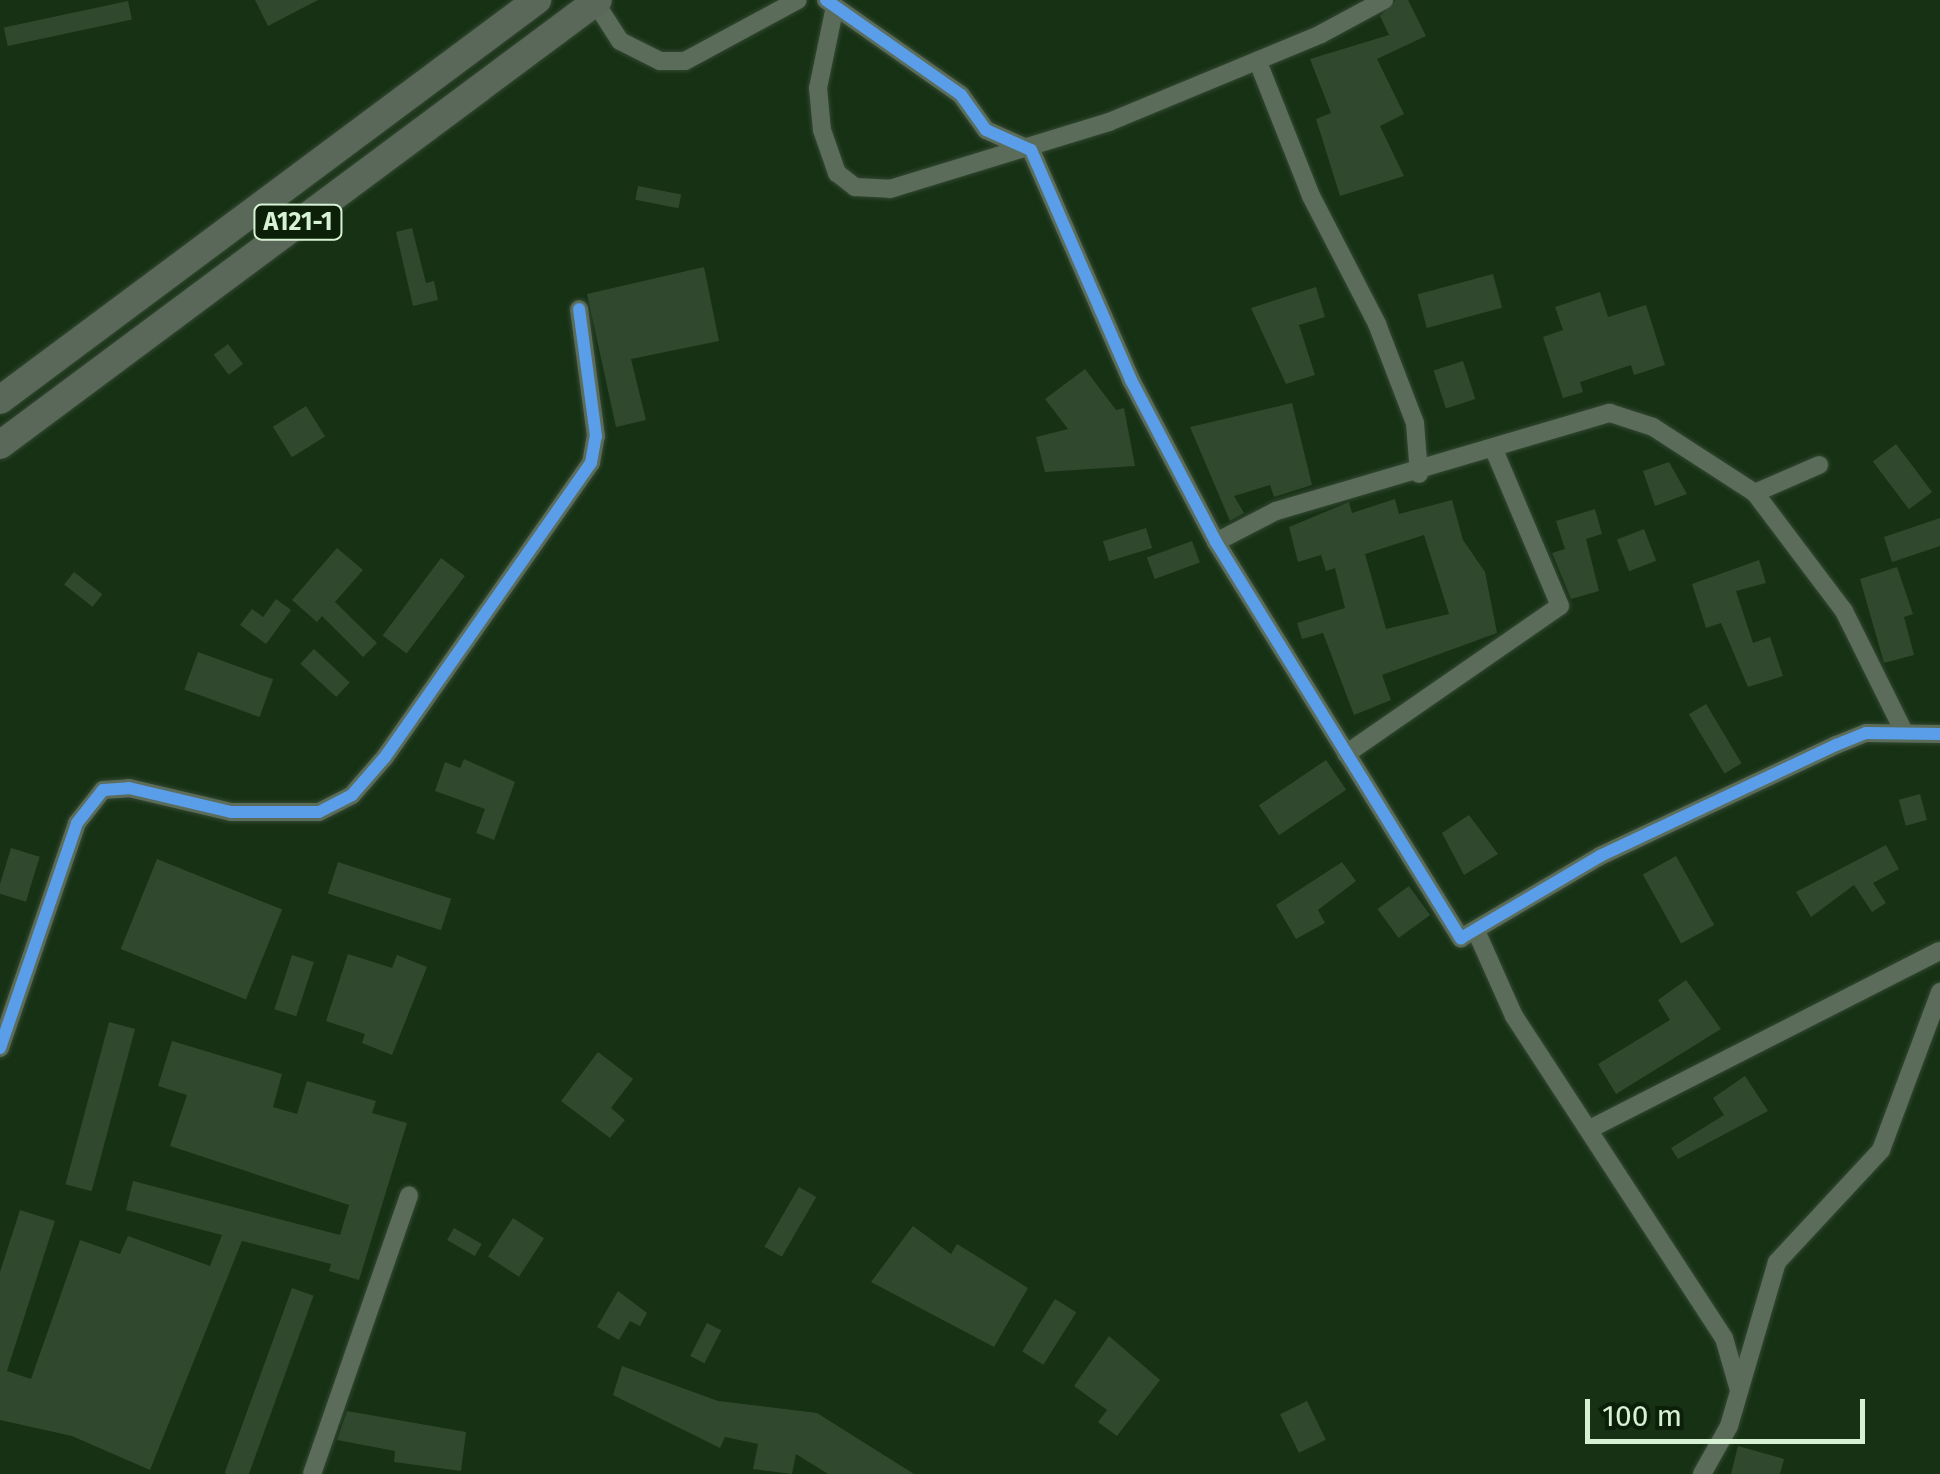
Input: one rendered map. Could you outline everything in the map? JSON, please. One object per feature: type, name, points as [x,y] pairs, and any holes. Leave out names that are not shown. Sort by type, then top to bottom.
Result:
[{"type":"highway","name":"A121-1","points":[[0,400],[537,0]]},
{"type":"highway","name":"A121-1","points":[[0,445],[596,1]]},
{"type":"street","points":[[596,1],[620,41],[660,61],[685,61],[798,0]]},
{"type":"street","points":[[1384,0],[1258,62],[1031,150],[890,189],[855,187],[837,173],[822,130],[818,88],[830,3],[961,95],[986,130],[1031,150],[1131,380],[1216,542],[1461,938],[1477,933],[1600,856],[1836,745],[1903,730],[1940,734]]},
{"type":"street","points":[[1258,62],[1311,196],[1377,324],[1415,423],[1419,474]]},
{"type":"street","points":[[0,1048],[77,823],[103,790],[129,788],[231,812],[319,812],[352,795],[385,757],[591,463],[596,436],[579,309]]},
{"type":"street","points":[[1216,542],[1276,511],[1419,474],[1610,413],[1653,426],[1755,493],[1844,611],[1903,730]]},
{"type":"street","points":[[1346,754],[1560,606],[1494,450]]},
{"type":"street","points":[[1755,493],[1819,464]]},
{"type":"street","points":[[1477,933],[1514,1016],[1592,1128],[1724,1338],[1740,1392]]},
{"type":"street","points":[[1592,1128],[1940,951]]},
{"type":"street","points":[[1702,1474],[1740,1392],[1778,1262],[1881,1150],[1940,992]]},
{"type":"street","points":[[312,1474],[409,1195]]},
{"type":"building","points":[[255,0],[318,0],[268,26]]},
{"type":"building","points":[[1396,0],[1408,0],[1426,36],[1377,59],[1404,114],[1380,126],[1404,176],[1340,196],[1316,119],[1331,113],[1310,59],[1389,35],[1380,16]]},
{"type":"building","points":[[128,1],[132,20],[8,46],[4,27]]},
{"type":"building","points":[[638,186],[681,194],[679,208],[635,200]]},
{"type":"building","points":[[412,228],[426,283],[434,281],[438,300],[413,306],[396,232]]},
{"type":"building","points":[[704,267],[719,341],[631,359],[646,420],[616,427],[587,294]]},
{"type":"building","points":[[1493,274],[1502,308],[1427,328],[1418,294]]},
{"type":"building","points":[[1316,287],[1325,317],[1299,325],[1315,375],[1286,384],[1251,308]]},
{"type":"building","points":[[1600,292],[1608,317],[1646,305],[1665,365],[1634,375],[1631,365],[1580,382],[1583,392],[1563,398],[1543,337],[1563,330],[1555,307]]},
{"type":"building","points":[[228,344],[243,364],[229,375],[214,355]]},
{"type":"building","points":[[1463,361],[1475,399],[1446,409],[1434,371]]},
{"type":"building","points":[[1085,369],[1116,410],[1124,408],[1135,466],[1045,472],[1036,437],[1068,429],[1045,399]]},
{"type":"building","points":[[1292,403],[1312,485],[1274,497],[1270,485],[1234,496],[1244,513],[1230,521],[1190,427]]},
{"type":"building","points":[[306,406],[325,437],[292,457],[273,427]]},
{"type":"building","points":[[1896,444],[1932,492],[1909,509],[1873,461]]},
{"type":"building","points":[[1669,462],[1687,494],[1655,506],[1643,471]]},
{"type":"building","points":[[1395,499],[1399,514],[1452,500],[1463,540],[1485,572],[1497,633],[1382,675],[1391,700],[1354,715],[1323,633],[1302,639],[1297,623],[1345,608],[1335,568],[1326,571],[1321,555],[1298,562],[1289,527],[1349,502],[1352,513]],"holes":[[[1424,535],[1449,614],[1386,629],[1365,554]]]},
{"type":"building","points":[[1595,509],[1602,534],[1586,539],[1599,591],[1571,599],[1552,553],[1565,549],[1556,521]]},
{"type":"building","points":[[1940,518],[1940,546],[1892,562],[1884,537]]},
{"type":"building","points":[[1146,528],[1152,548],[1109,561],[1103,541]]},
{"type":"building","points":[[1644,529],[1656,561],[1629,571],[1617,539]]},
{"type":"building","points":[[1192,541],[1200,563],[1155,579],[1147,557]]},
{"type":"building","points":[[337,548],[363,570],[335,602],[377,643],[363,657],[322,616],[317,622],[292,600]]},
{"type":"building","points":[[441,558],[465,576],[407,654],[383,635]]},
{"type":"building","points":[[1759,560],[1766,583],[1736,591],[1753,643],[1770,637],[1783,676],[1748,687],[1721,623],[1706,628],[1692,584]]},
{"type":"building","points":[[1897,567],[1913,614],[1904,617],[1914,655],[1884,663],[1860,579]]},
{"type":"building","points":[[74,572],[102,594],[93,607],[64,585]]},
{"type":"building","points":[[276,599],[291,610],[266,644],[240,625],[252,609],[263,617]]},
{"type":"building","points":[[314,649],[350,682],[336,697],[300,664]]},
{"type":"building","points":[[198,652],[273,679],[259,717],[184,690]]},
{"type":"building","points":[[1706,704],[1742,763],[1724,773],[1689,714]]},
{"type":"building","points":[[464,759],[515,782],[494,840],[476,833],[485,809],[435,791],[445,762],[460,768]]},
{"type":"building","points":[[1326,760],[1346,790],[1279,835],[1259,805]]},
{"type":"building","points":[[1920,794],[1927,820],[1906,826],[1899,800]]},
{"type":"building","points":[[1469,815],[1498,854],[1464,875],[1442,833]]},
{"type":"building","points":[[1886,845],[1899,869],[1873,883],[1886,903],[1872,912],[1854,885],[1811,917],[1796,892]]},
{"type":"building","points":[[11,848],[40,857],[26,902],[0,894]]},
{"type":"building","points":[[1676,856],[1714,925],[1681,944],[1643,874]]},
{"type":"building","points":[[157,859],[282,910],[246,1000],[121,949]]},
{"type":"building","points":[[338,862],[451,899],[441,930],[328,893]]},
{"type":"building","points":[[1342,862],[1356,881],[1318,910],[1325,923],[1296,939],[1276,905]]},
{"type":"building","points":[[1409,886],[1430,915],[1399,938],[1377,909]]},
{"type":"building","points":[[348,954],[392,968],[397,955],[427,967],[392,1055],[362,1043],[365,1034],[326,1021]]},
{"type":"building","points":[[292,955],[314,962],[296,1016],[274,1009]]},
{"type":"building","points":[[1686,980],[1721,1029],[1616,1094],[1598,1064],[1670,1020],[1658,1000]]},
{"type":"building","points":[[109,1022],[135,1029],[92,1191],[66,1184]]},
{"type":"building","points":[[172,1041],[282,1074],[273,1107],[297,1114],[307,1081],[376,1101],[372,1113],[407,1123],[359,1280],[329,1271],[331,1264],[242,1241],[150,1470],[72,1436],[0,1420],[0,1272],[20,1210],[55,1221],[7,1371],[31,1379],[80,1240],[120,1254],[128,1236],[210,1266],[222,1235],[126,1210],[133,1181],[340,1235],[349,1205],[170,1146],[187,1095],[158,1086]]},
{"type":"building","points":[[598,1052],[633,1079],[611,1108],[625,1120],[610,1138],[561,1101]]},
{"type":"building","points":[[1745,1076],[1768,1111],[1678,1159],[1671,1148],[1724,1115],[1713,1098]]},
{"type":"building","points":[[799,1187],[816,1197],[782,1257],[764,1247]]},
{"type":"building","points":[[513,1218],[544,1238],[519,1277],[488,1257]]},
{"type":"building","points":[[913,1226],[951,1254],[957,1244],[1028,1288],[994,1347],[871,1282]]},
{"type":"building","points":[[454,1228],[482,1244],[475,1256],[447,1240]]},
{"type":"building","points":[[292,1288],[314,1296],[249,1474],[225,1473]]},
{"type":"building","points":[[618,1291],[647,1313],[640,1326],[630,1321],[619,1340],[597,1327]]},
{"type":"building","points":[[1055,1299],[1076,1312],[1043,1365],[1022,1352]]},
{"type":"building","points":[[707,1323],[721,1330],[704,1363],[690,1356]]},
{"type":"building","points":[[1109,1336],[1160,1380],[1117,1436],[1098,1422],[1107,1410],[1074,1386]]},
{"type":"building","points":[[622,1366],[718,1401],[817,1413],[914,1474],[828,1474],[796,1454],[792,1474],[753,1469],[758,1444],[725,1437],[720,1448],[613,1395]]},
{"type":"building","points":[[1307,1401],[1326,1440],[1299,1453],[1280,1414]]},
{"type":"building","points":[[347,1411],[466,1432],[461,1471],[394,1462],[395,1451],[337,1440]]},
{"type":"building","points":[[1738,1446],[1784,1459],[1780,1474],[1731,1474]]},
{"type":"cycle path","points":[[826,0],[961,95],[986,130],[1031,150],[1131,380],[1216,542],[1461,938],[1600,856],[1836,745],[1866,733],[1940,734]]},
{"type":"cycle path","points":[[0,1048],[77,823],[103,790],[129,788],[231,812],[319,812],[352,795],[385,757],[591,463],[596,436],[579,309]]}]
